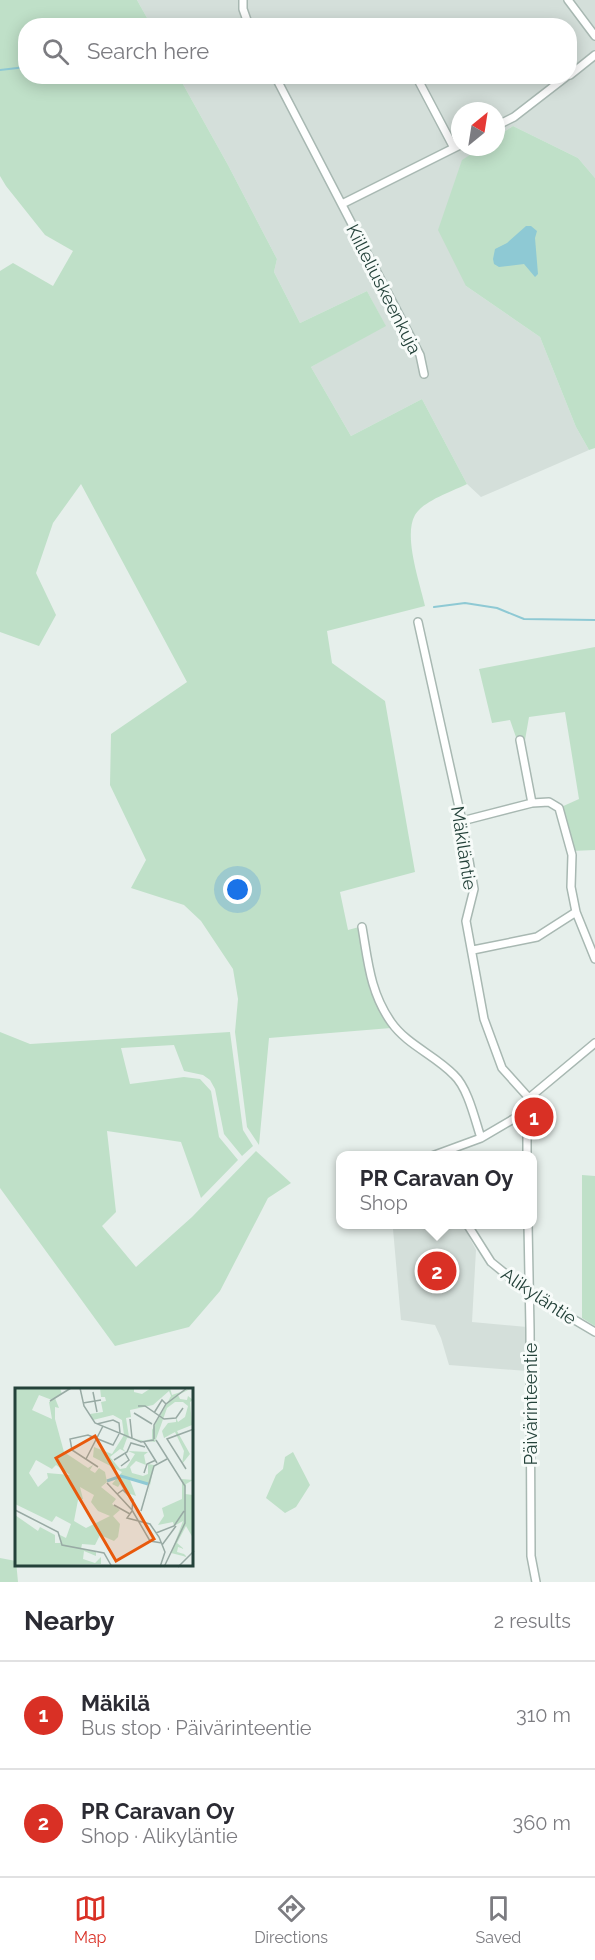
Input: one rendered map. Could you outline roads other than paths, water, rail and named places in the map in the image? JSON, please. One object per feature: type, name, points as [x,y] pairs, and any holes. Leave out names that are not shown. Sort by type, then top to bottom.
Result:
[{"type":"street","points":[[243,0],[246,18]]},
{"type":"street","points":[[568,0],[595,36]]},
{"type":"street","points":[[577,69],[595,56]]},
{"type":"street","name":"Kiilleliuskeenkuja","points":[[279,84],[420,356],[424,374]]},
{"type":"street","points":[[421,84],[451,136]]},
{"type":"street","points":[[505,122],[557,84]]},
{"type":"street","points":[[342,204],[451,149]]},
{"type":"street","name":"Mäkiläntie","points":[[418,622],[462,821],[474,889],[466,921],[484,1019],[502,1068],[529,1098]]},
{"type":"street","points":[[520,741],[532,803]]},
{"type":"street","points":[[462,821],[532,803],[549,802],[559,808],[572,855],[571,887],[576,912],[595,959]]},
{"type":"street","points":[[473,950],[537,937],[576,912]]},
{"type":"street","points":[[362,927],[374,992],[391,1022],[406,1038],[455,1075],[463,1087],[481,1138]]},
{"type":"street","points":[[527,1151],[529,1098],[595,1043]]},
{"type":"street","points":[[444,1151],[481,1138],[527,1111]]},
{"type":"street","name":"Alikyläntie","points":[[470,1229],[490,1262],[529,1293],[595,1332]]},
{"type":"street","name":"Päivärinteentie","points":[[528,1229],[531,1556],[536,1582]]},
{"type":"water","points":[[526,226],[531,226],[537,231],[535,238],[538,274],[535,277],[524,264],[499,267],[494,264],[493,259],[495,249],[507,243]]},
{"type":"waterway","points":[[0,70],[18,68]]},
{"type":"waterway","points":[[434,607],[465,603],[497,608],[524,619],[595,620]]},
{"type":"place","name":"Mäkilä","points":[[534,1117]]},
{"type":"place","name":"PR Caravan Oy","points":[[437,1271]]}]
